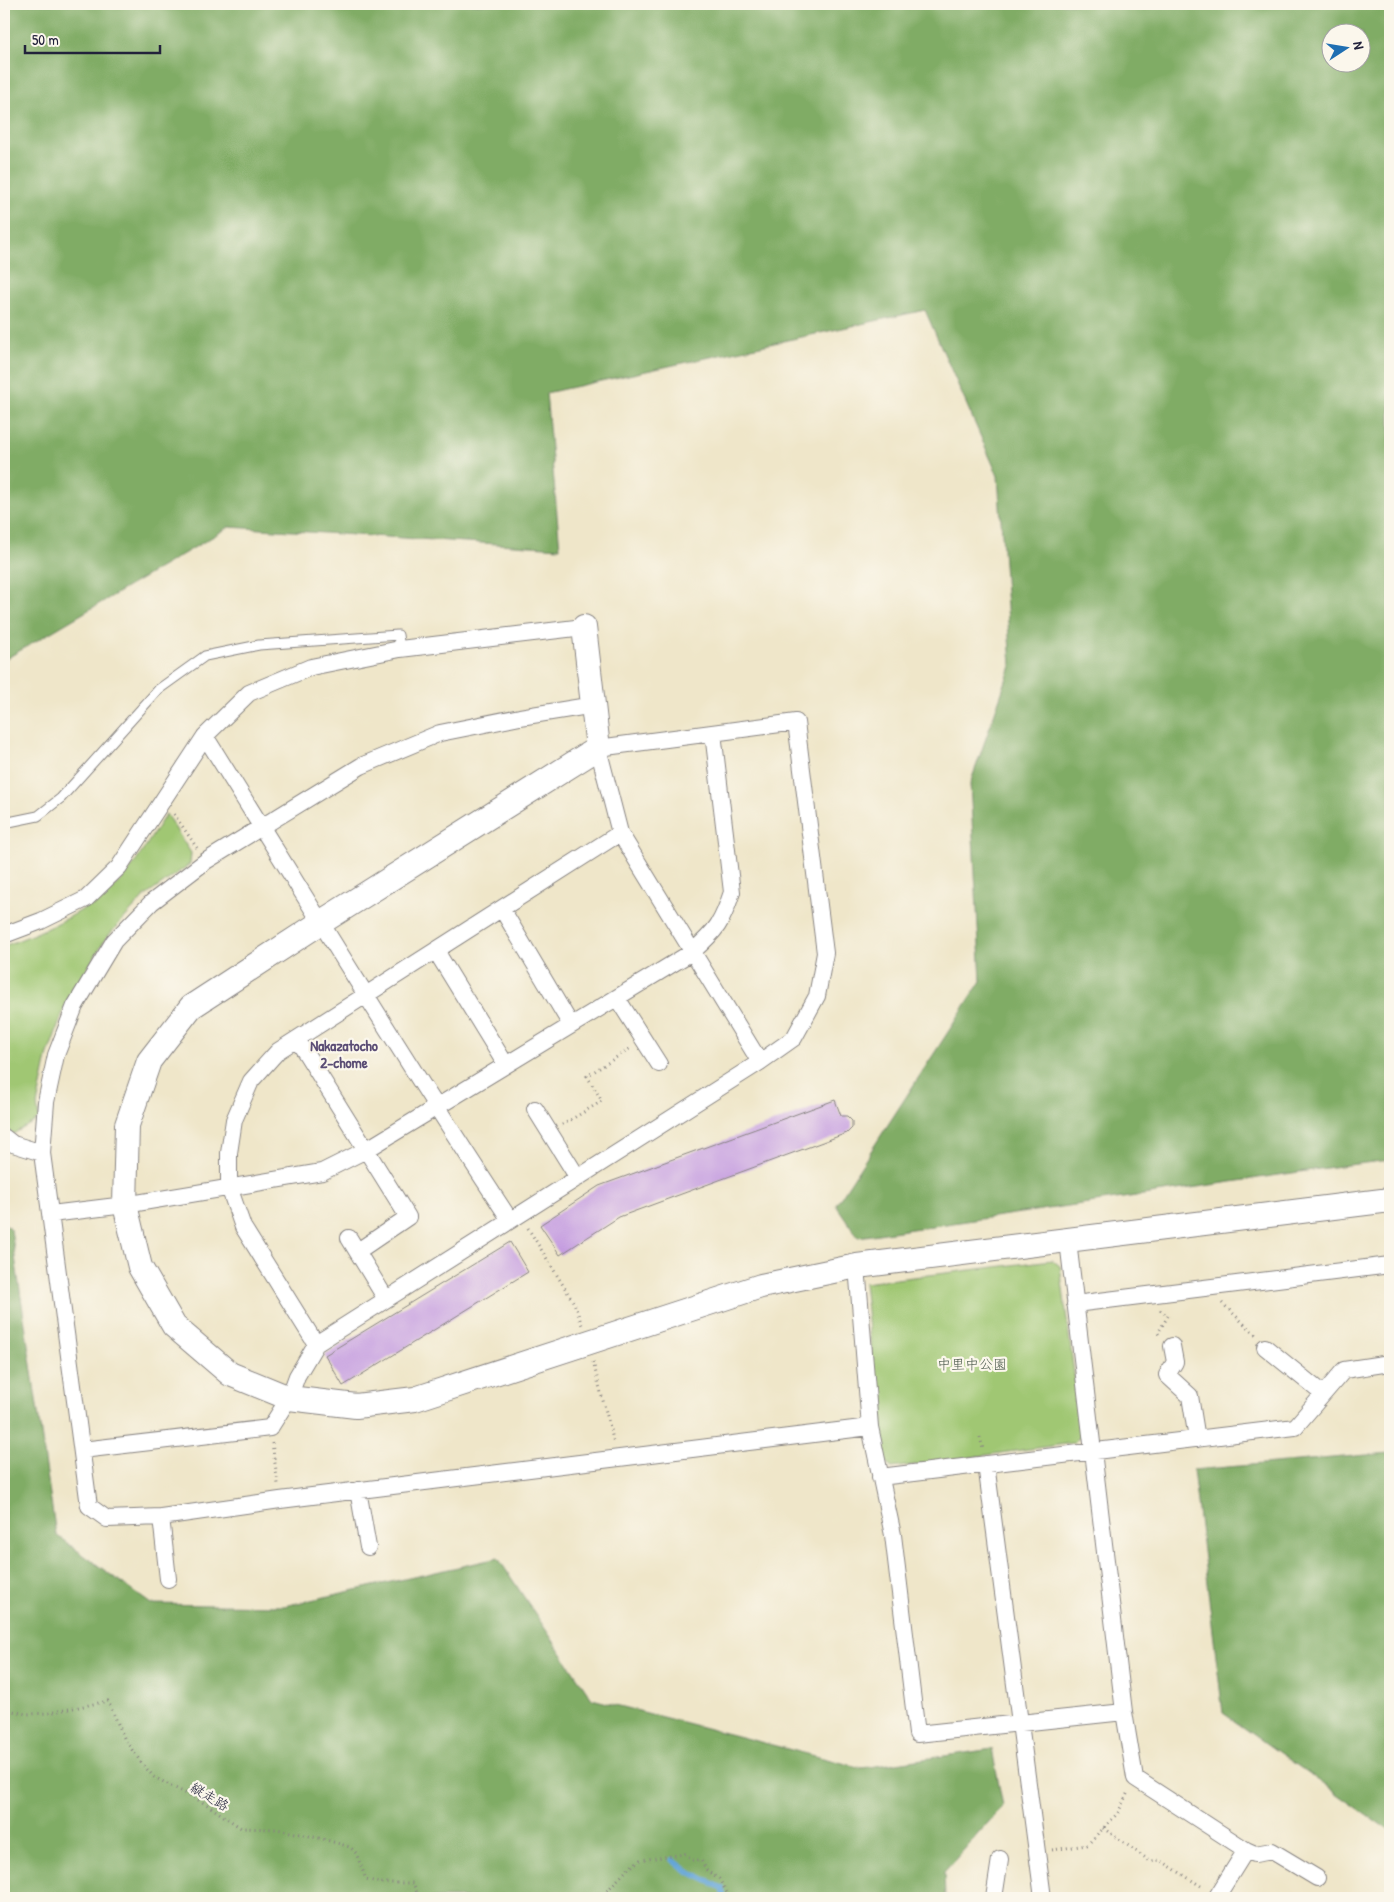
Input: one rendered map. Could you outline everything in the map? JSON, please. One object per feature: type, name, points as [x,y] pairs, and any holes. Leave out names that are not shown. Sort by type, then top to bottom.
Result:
[{"type":"street","points":[[4,935],[86,899],[119,867],[205,736],[249,693],[311,667],[400,649],[584,627],[598,748],[620,833],[760,1062]]},
{"type":"street","points":[[594,705],[520,717],[440,734],[361,766],[206,861],[152,902],[114,941],[75,1006],[56,1055],[46,1102],[42,1153],[89,1506],[107,1519],[161,1517],[358,1490],[870,1427]]},
{"type":"street","points":[[82,1450],[270,1428],[288,1398],[297,1376],[316,1344],[760,1062],[794,1038],[817,996],[825,953],[796,722],[598,748],[320,923],[191,1007],[150,1061],[127,1125],[125,1204],[140,1267],[174,1326],[230,1374],[288,1398],[356,1406],[415,1399],[761,1286],[857,1266],[1390,1200]]},
{"type":"street","points":[[51,1214],[229,1188],[322,1172],[366,1150],[692,952],[711,935],[724,916],[732,892],[713,733]]},
{"type":"street","points":[[205,736],[436,1108],[510,1220]]},
{"type":"street","points":[[316,1344],[243,1227],[229,1188],[229,1153],[234,1120],[251,1081],[278,1051],[620,833]]},
{"type":"street","points":[[502,909],[571,1025]]},
{"type":"street","points":[[436,950],[506,1065]]},
{"type":"street","points":[[617,998],[659,1064]]},
{"type":"street","points":[[297,1039],[408,1217],[353,1244],[386,1299]]},
{"type":"street","points":[[535,1109],[578,1178]]},
{"type":"street","points":[[4,1137],[13,1144],[42,1153]]},
{"type":"street","points":[[1068,1241],[1124,1712],[1135,1778],[1246,1850],[1255,1854],[1272,1851],[1317,1878]]},
{"type":"street","points":[[1075,1304],[1390,1265]]},
{"type":"street","points":[[857,1266],[870,1427],[893,1535],[918,1734],[1124,1712]]},
{"type":"street","points":[[1172,1346],[1175,1362],[1166,1375],[1190,1396],[1196,1439]]},
{"type":"street","points":[[1266,1347],[1323,1394]]},
{"type":"street","points":[[880,1478],[1295,1427],[1344,1370],[1390,1363]]},
{"type":"street","points":[[986,1464],[1043,1898]]},
{"type":"street","points":[[358,1490],[368,1547]]},
{"type":"street","points":[[161,1517],[168,1579]]},
{"type":"street","points":[[1216,1897],[1246,1850]]},
{"type":"street","points":[[994,1898],[1000,1858]]},
{"type":"lane","points":[[4,823],[38,816],[61,798],[159,689],[205,656],[259,645],[398,635],[400,649]]},
{"type":"path","points":[[164,799],[206,861]]},
{"type":"path","points":[[549,1132],[602,1101],[586,1076],[644,1040]]},
{"type":"path","points":[[1207,1288],[1266,1347]]},
{"type":"path","points":[[1152,1294],[1153,1303],[1168,1316],[1158,1333],[1172,1346]]},
{"type":"path","points":[[270,1428],[280,1500]]},
{"type":"path","name":"縦走路","points":[[4,1709],[26,1714],[49,1713],[108,1700],[125,1740],[154,1777],[206,1804],[241,1828],[277,1829],[350,1847],[356,1853],[366,1879],[380,1883],[413,1884],[419,1898]]},
{"type":"path","points":[[1037,1852],[1087,1846],[1118,1813],[1135,1778]]},
{"type":"path","points":[[1103,1828],[1150,1861],[1160,1860],[1216,1897]]},
{"type":"path","points":[[600,1898],[628,1869],[640,1860],[685,1854],[693,1860],[702,1860],[707,1871],[719,1878],[730,1898]]},
{"type":"green space","points":[[4,4],[1390,4],[1390,1160],[858,1237],[836,1205],[981,981],[970,784],[1011,666],[998,476],[925,310],[546,393],[560,548],[229,527],[4,660]]},
{"type":"green space","points":[[166,814],[191,853],[190,864],[144,897],[106,938],[66,1004],[47,1057],[37,1105],[39,1119],[13,1134],[4,1127],[4,946],[37,933],[69,917],[113,887],[131,869]]},
{"type":"green space","points":[[4,1223],[11,1229],[56,1535],[151,1604],[284,1606],[498,1558],[592,1699],[862,1768],[992,1749],[1003,1806],[944,1872],[945,1898],[4,1898]]},
{"type":"green space","name":"中里中公園","points":[[1052,1260],[1060,1266],[1082,1435],[1073,1443],[892,1468],[883,1461],[864,1283]]},
{"type":"green space","points":[[1390,1453],[1390,1831],[1223,1713],[1193,1470]]},
{"type":"building","points":[[835,1100],[841,1116],[847,1116],[852,1121],[852,1128],[847,1133],[619,1217],[560,1255],[540,1225],[599,1186]]},
{"type":"building","points":[[510,1242],[528,1272],[343,1386],[325,1355]]},
{"type":"waterway","points":[[673,1860],[689,1872],[722,1888],[724,1898]]},
{"type":"district","name":"Nakazatocho 2-chome","points":[[344,1054]]}]
